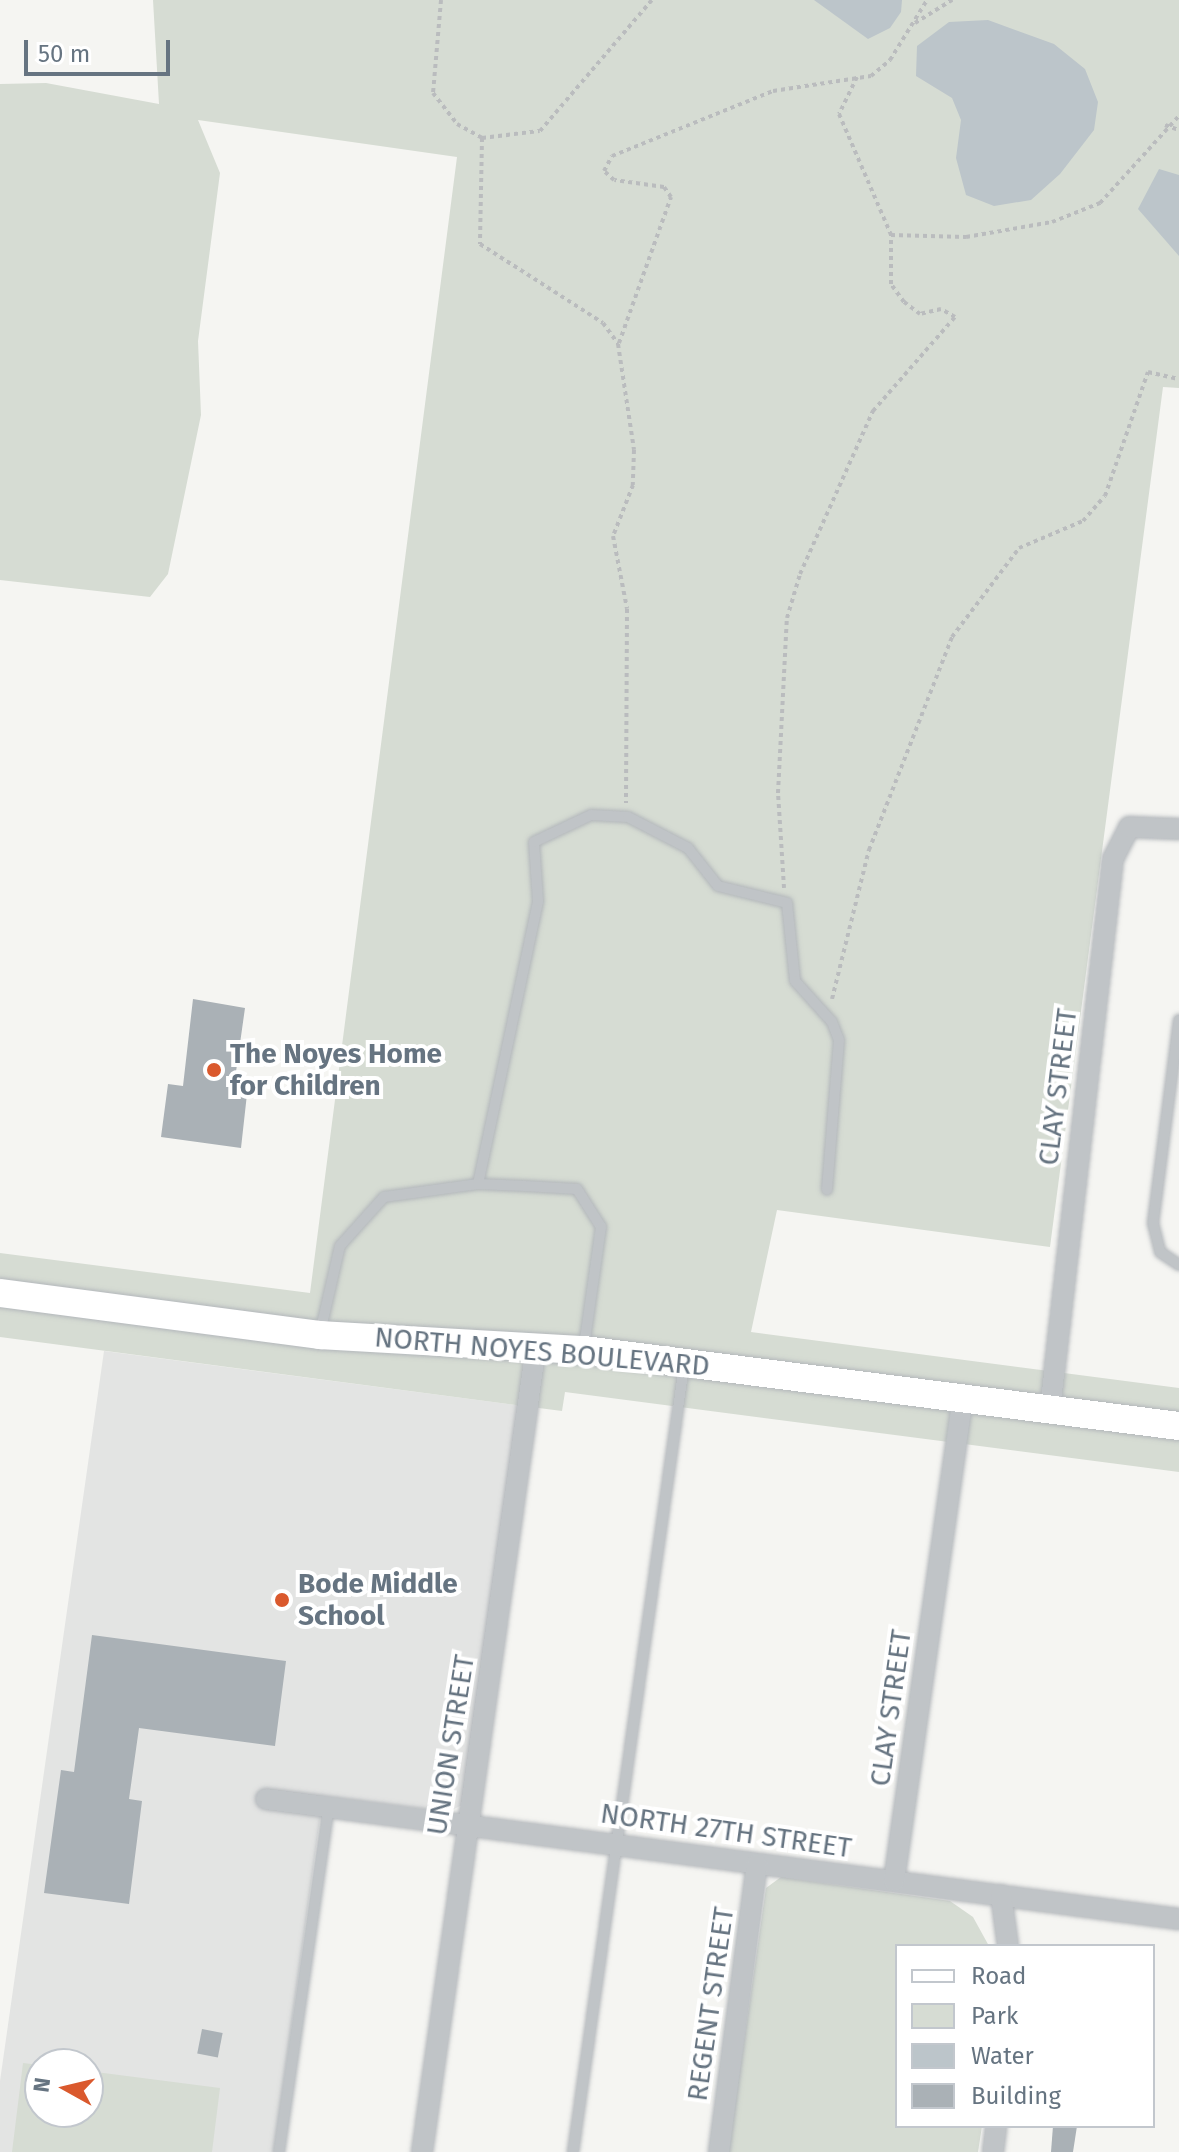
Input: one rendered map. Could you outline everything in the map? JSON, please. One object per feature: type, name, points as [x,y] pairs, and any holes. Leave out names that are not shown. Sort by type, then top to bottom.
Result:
[{"type":"street","name":"CLAY STREET","points":[[1050,1409],[1113,859],[1129,827],[1179,829]]},
{"type":"street","name":"NORTH NOYES BOULEVARD","points":[[0,1293],[320,1335],[584,1350],[1179,1426]]},
{"type":"street","name":"UNION STREET","points":[[422,2152],[536,1347]]},
{"type":"street","name":"CLAY STREET","points":[[894,1881],[963,1399]]},
{"type":"street","name":"NORTH 27TH STREET","points":[[266,1799],[1179,1919]]},
{"type":"street","name":"REGENT STREET","points":[[719,2152],[757,1864]]},
{"type":"street","points":[[1001,1895],[1008,1944]]},
{"type":"street","points":[[993,2152],[996,2128]]},
{"type":"lane","points":[[478,1184],[538,901],[534,842],[591,815],[628,817],[688,848],[718,886],[787,903],[795,981],[826,1017],[839,1040],[827,1190]]},
{"type":"lane","points":[[1179,1020],[1153,1223],[1160,1252],[1179,1265]]},
{"type":"lane","points":[[320,1335],[340,1246],[358,1219],[404,1190],[478,1184],[577,1189],[601,1227],[584,1350]]},
{"type":"lane","points":[[573,2152],[685,1363]]},
{"type":"lane","points":[[279,2152],[330,1806]]},
{"type":"path","points":[[441,0],[433,93],[457,124],[482,138],[540,131],[652,0]]},
{"type":"path","points":[[618,344],[671,197],[664,187],[614,180],[604,171],[612,156],[773,91],[858,76],[890,60],[927,0]]},
{"type":"path","points":[[913,25],[952,0]]},
{"type":"path","points":[[787,903],[776,848],[787,618],[838,478],[873,411],[955,317],[941,309],[920,314],[904,302],[891,284],[891,235],[839,114],[858,76]]},
{"type":"path","points":[[891,235],[966,237],[1052,222],[1100,203],[1165,125],[1179,116]]},
{"type":"path","points":[[1165,125],[1179,130]]},
{"type":"path","points":[[482,138],[480,244],[603,323],[618,344],[634,450],[633,485],[613,536],[627,609],[628,817]]},
{"type":"path","points":[[826,1017],[869,850],[952,637],[1019,548],[1083,521],[1105,496],[1148,372],[1179,379]]},
{"type":"shaded area","name":"Bode Middle School","points":[[104,1351],[524,1406],[462,1805],[448,1812],[323,1796],[274,2152],[0,2152],[0,2081]]},
{"type":"green space","points":[[153,0],[1179,0],[1179,388],[1163,387],[1050,1247],[777,1210],[751,1332],[1179,1388],[1179,1472],[565,1392],[562,1411],[0,1337],[0,1253],[310,1293],[457,157],[198,120],[220,173],[198,341],[201,415],[168,574],[150,597],[0,580],[0,84],[46,83],[159,104]]},
{"type":"green space","points":[[781,1877],[950,1901],[973,1917],[988,1944],[895,1944],[895,2128],[982,2128],[978,2152],[728,2152],[766,1888]]},
{"type":"green space","points":[[23,2063],[24,2128],[104,2128],[104,2073],[220,2088],[212,2152],[12,2152]]},
{"type":"water","points":[[814,0],[902,0],[901,12],[890,28],[868,39]]},
{"type":"water","points":[[988,20],[1054,44],[1085,69],[1098,102],[1094,130],[1060,174],[1031,200],[994,206],[966,195],[956,158],[961,120],[952,98],[916,76],[917,46],[949,22]]},
{"type":"water","points":[[1159,169],[1179,175],[1179,256],[1138,209]]},
{"type":"building","name":"The Noyes Home for Children","points":[[193,999],[245,1008],[233,1093],[247,1094],[241,1148],[161,1137],[168,1084],[183,1086]]},
{"type":"building","name":"Bode Middle School","points":[[92,1635],[286,1661],[275,1746],[139,1728],[129,1799],[142,1801],[129,1904],[44,1893],[61,1770],[74,1772]]},
{"type":"building","points":[[202,2029],[223,2033],[218,2058],[197,2054]]},
{"type":"building","points":[[1053,2128],[1077,2128],[1073,2152],[1051,2152]]},
{"type":"place","name":"The Noyes Home for Children","points":[[214,1070]]},
{"type":"place","name":"Bode Middle School","points":[[282,1600]]}]
